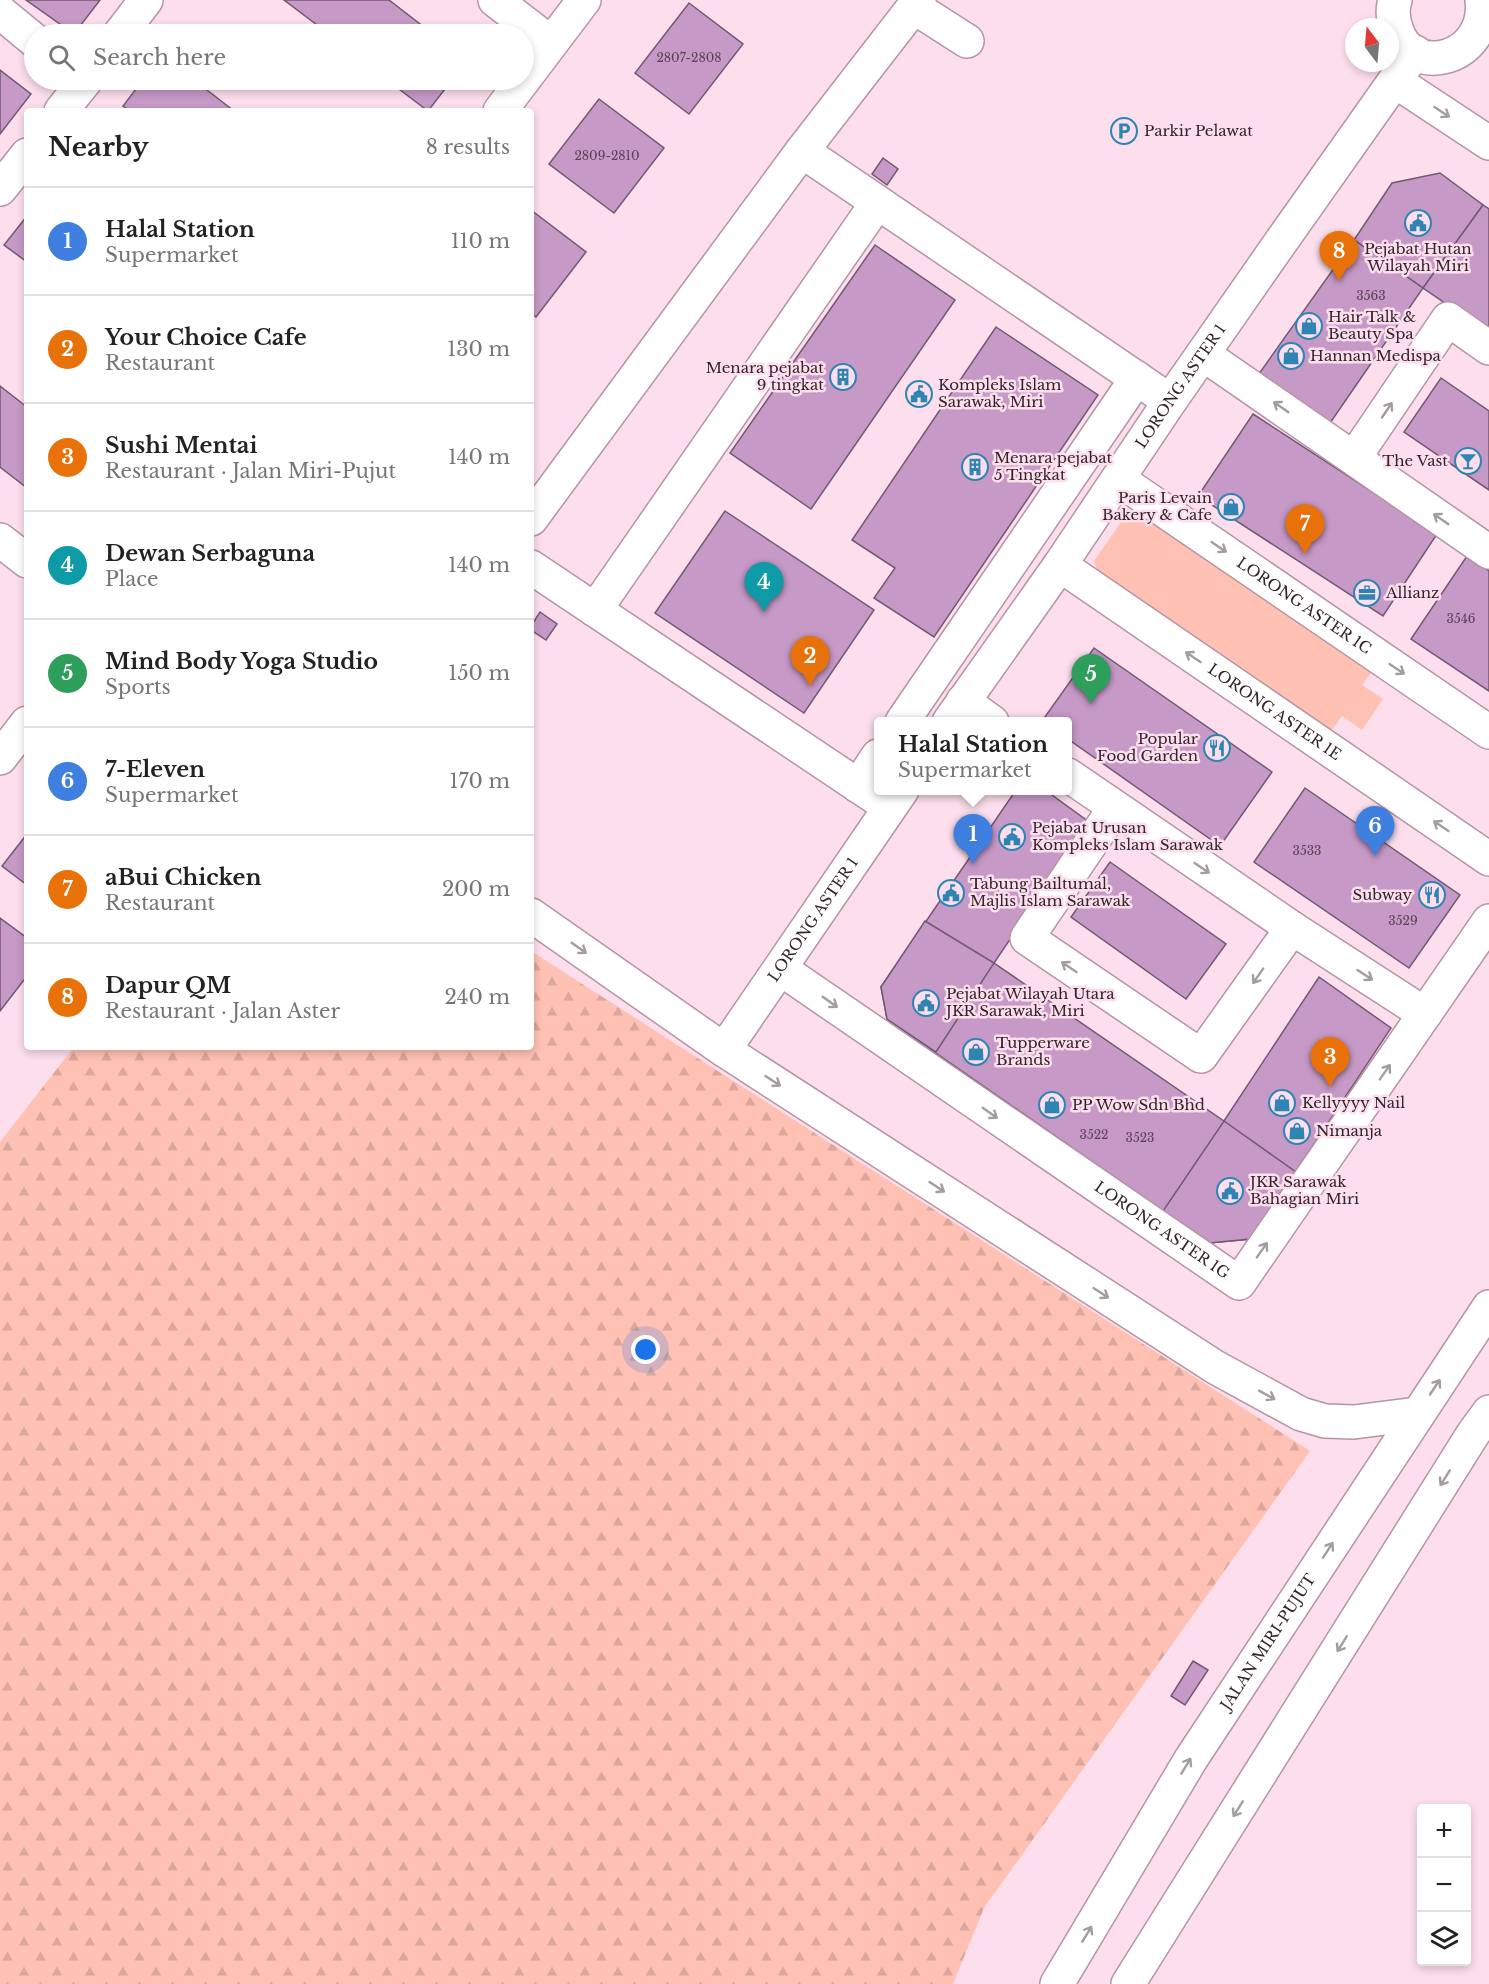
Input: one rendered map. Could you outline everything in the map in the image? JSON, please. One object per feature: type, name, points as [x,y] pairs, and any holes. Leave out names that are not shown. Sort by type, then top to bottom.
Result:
[{"type":"main road","points":[[128,24],[146,0]]},
{"type":"main road","points":[[495,0],[526,24]]},
{"type":"main road","points":[[534,66],[584,0]]},
{"type":"main road","points":[[1395,0],[1393,19],[1397,34],[1406,46],[1432,58],[1447,58],[1461,53],[1473,43],[1484,22]]},
{"type":"main road","points":[[534,515],[802,151],[916,3],[967,41]]},
{"type":"main road","points":[[0,12],[24,32]]},
{"type":"main road","points":[[534,30],[551,43]]},
{"type":"main road","name":"LORONG ASTER 1","points":[[956,711],[1060,565],[1203,354],[1268,240],[1395,81],[1415,52]]},
{"type":"main road","points":[[1395,81],[1489,143]]},
{"type":"main road","points":[[63,108],[77,90]]},
{"type":"main road","points":[[502,108],[516,90]]},
{"type":"main road","points":[[802,151],[1170,401]]},
{"type":"main road","points":[[0,189],[24,159]]},
{"type":"main road","points":[[595,610],[877,203]]},
{"type":"main road","points":[[1354,458],[1448,320],[1489,348]]},
{"type":"main road","points":[[1203,354],[1489,552]]},
{"type":"main road","points":[[905,717],[1137,378]]},
{"type":"main road","name":"LORONG ASTER 1C","points":[[1118,479],[1489,732]]},
{"type":"main road","points":[[0,540],[24,559]]},
{"type":"main road","name":"LORONG ASTER 1E","points":[[1060,565],[1489,859]]},
{"type":"main road","points":[[534,569],[858,786],[874,791]]},
{"type":"main road","points":[[956,711],[976,717]]},
{"type":"main road","points":[[0,758],[24,727]]},
{"type":"main road","points":[[858,786],[874,763]]},
{"type":"main road","points":[[1072,778],[1292,928],[1425,1014]]},
{"type":"main road","name":"LORONG ASTER 1","points":[[724,1050],[896,799]]},
{"type":"main road","points":[[1114,808],[1027,938],[1201,1056],[1292,928]]},
{"type":"main road","points":[[534,917],[724,1050],[1215,1366],[1301,1414],[1325,1421],[1354,1422],[1417,1414]]},
{"type":"main road","name":"LORONG ASTER 1G","points":[[781,969],[1239,1283],[1489,921]]},
{"type":"main road","name":"JALAN MIRI-PUJUT","points":[[1057,1984],[1191,1759],[1489,1307]]},
{"type":"main road","points":[[1128,1984],[1484,1429]]},
{"type":"green space","points":[[1139,511],[1373,670],[1362,685],[1383,699],[1362,730],[1342,716],[1331,731],[1098,572],[1094,561],[1126,515]]},
{"type":"green space","points":[[534,953],[1310,1451],[984,1908],[953,1984],[0,1984],[0,1142],[72,1050],[534,1050]]},
{"type":"building","points":[[26,0],[100,0],[82,24],[60,24]]},
{"type":"building","points":[[284,0],[389,0],[420,24],[316,24]]},
{"type":"building","points":[[689,3],[743,44],[689,114],[635,73]]},
{"type":"building","points":[[0,70],[31,94],[0,134]]},
{"type":"building","points":[[135,90],[207,90],[230,108],[126,108],[123,106]]},
{"type":"building","points":[[400,90],[444,90],[430,108],[424,108]]},
{"type":"building","points":[[599,99],[664,148],[614,213],[549,164]]},
{"type":"building","points":[[883,158],[898,169],[887,185],[872,174]]},
{"type":"building","name":"Pejabat Hutan Wilayah Miri","points":[[1440,173],[1483,205],[1423,288],[1354,240],[1392,183]]},
{"type":"building","points":[[1483,205],[1489,209],[1489,333],[1423,288]]},
{"type":"building","points":[[534,212],[586,252],[536,317],[534,315]]},
{"type":"building","points":[[24,220],[24,260],[4,245]]},
{"type":"building","points":[[1354,240],[1423,288],[1328,426],[1256,378]]},
{"type":"building","name":"Menara pejabat 9 tingkat","points":[[875,245],[955,300],[811,509],[730,453]]},
{"type":"building","name":"Menara pejabat 5 Tingkat","points":[[996,327],[1098,395],[934,637],[874,598],[895,568],[852,540]]},
{"type":"building","name":"The Vast","points":[[1441,378],[1489,411],[1489,490],[1404,432]]},
{"type":"building","points":[[0,386],[24,405],[24,486],[0,467]]},
{"type":"building","points":[[1253,414],[1437,534],[1383,616],[1198,496]]},
{"type":"building","points":[[725,511],[874,610],[804,713],[655,613]]},
{"type":"building","points":[[1467,556],[1489,571],[1489,691],[1411,639]]},
{"type":"building","points":[[540,612],[557,624],[546,640],[534,632],[534,621]]},
{"type":"building","points":[[1094,648],[1272,772],[1220,846],[1072,742],[1072,717],[1045,717]]},
{"type":"building","points":[[1305,788],[1460,895],[1409,968],[1254,862]]},
{"type":"building","points":[[1013,795],[1052,795],[1089,822],[994,963],[1224,1121],[1319,977],[1391,1028],[1251,1239],[1209,1243],[887,1019],[881,987]]},
{"type":"building","points":[[24,838],[24,883],[2,866]]},
{"type":"building","points":[[1110,862],[1226,944],[1186,999],[1071,917]]},
{"type":"building","points":[[0,918],[24,936],[24,980],[0,1011]]},
{"type":"building","name":"Pejabat Wilayah Utara JKR Sarawak, Miri","points":[[925,921],[994,963],[936,1052],[887,1019],[881,987]]},
{"type":"building","name":"JKR Sarawak Bahagian Miri","points":[[1224,1121],[1296,1172],[1251,1239],[1209,1243],[1163,1211]]},
{"type":"building","points":[[1193,1661],[1208,1670],[1185,1705],[1171,1696]]},
{"type":"place","name":"Parkir Pelawat","points":[[1124,131]]},
{"type":"place","name":"Pejabat Hutan Wilayah Miri","points":[[1418,223]]},
{"type":"place","name":"Dapur QM","points":[[1339,281]]},
{"type":"place","name":"Hair Talk & Beauty Spa","points":[[1309,326]]},
{"type":"place","name":"Hannan Medispa","points":[[1291,356]]},
{"type":"place","name":"Menara pejabat 9 tingkat","points":[[843,377]]},
{"type":"place","name":"Kompleks Islam Sarawak, Miri","points":[[919,394]]},
{"type":"place","name":"The Vast","points":[[1468,461]]},
{"type":"place","name":"Menara pejabat 5 Tingkat","points":[[975,467]]},
{"type":"place","name":"Paris Levain Bakery & Cafe","points":[[1231,507]]},
{"type":"place","name":"aBui Chicken","points":[[1305,554]]},
{"type":"place","name":"Allianz","points":[[1367,593]]},
{"type":"place","name":"Dewan Serbaguna","points":[[764,612]]},
{"type":"place","name":"Your Choice Cafe","points":[[810,686]]},
{"type":"place","name":"Mind Body Yoga Studio","points":[[1091,704]]},
{"type":"place","name":"Popular Food Garden","points":[[1217,748]]},
{"type":"place","name":"Pejabat Urusan Kompleks Islam Sarawak","points":[[1012,837]]},
{"type":"place","name":"7-Eleven","points":[[1375,856]]},
{"type":"place","name":"Halal Station","points":[[973,864]]},
{"type":"place","name":"Tabung Bailtumal, Majlis Islam Sarawak","points":[[951,893]]},
{"type":"place","name":"Subway","points":[[1432,895]]},
{"type":"place","name":"Pejabat Wilayah Utara JKR Sarawak, Miri","points":[[926,1003]]},
{"type":"place","name":"Tupperware Brands","points":[[976,1052]]},
{"type":"place","name":"Sushi Mentai","points":[[1330,1087]]},
{"type":"place","name":"Kellyyyy Nail","points":[[1282,1103]]},
{"type":"place","name":"PP Wow Sdn Bhd","points":[[1052,1105]]},
{"type":"place","name":"Nimanja","points":[[1297,1131]]},
{"type":"place","name":"JKR Sarawak Bahagian Miri","points":[[1230,1191]]}]
